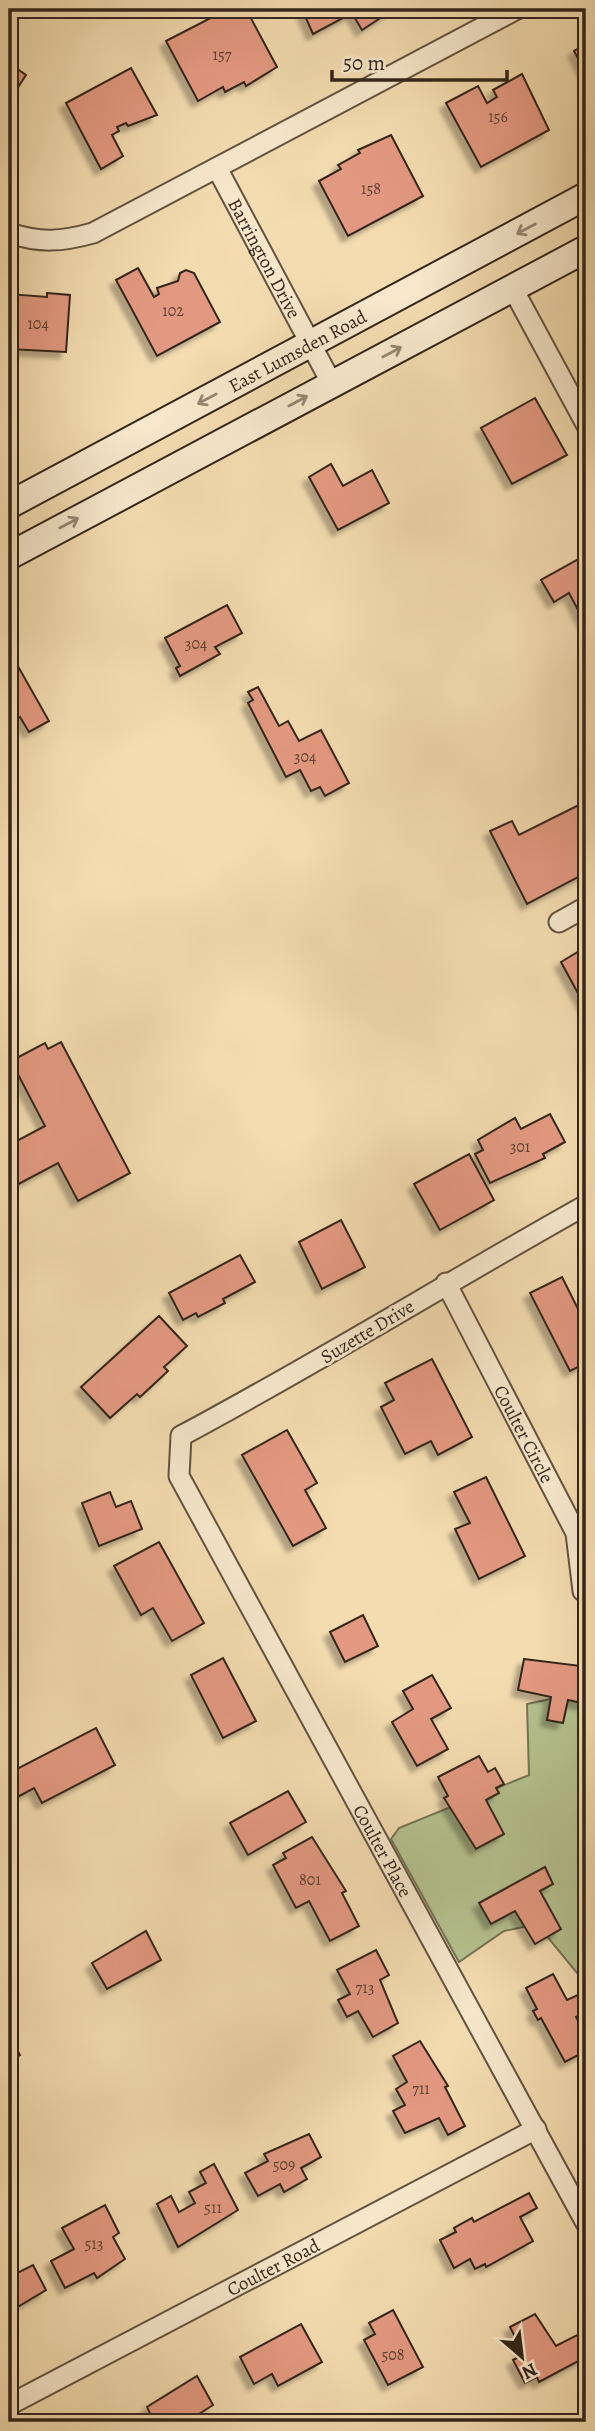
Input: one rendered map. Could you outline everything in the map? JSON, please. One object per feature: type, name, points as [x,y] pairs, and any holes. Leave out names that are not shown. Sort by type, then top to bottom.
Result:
[{"type":"main road","name":"East Lumsden Road","points":[[9,505],[586,197]]},
{"type":"main road","points":[[9,556],[586,249]]},
{"type":"street","points":[[9,233],[38,242],[64,241],[93,233],[517,9]]},
{"type":"street","name":"Barrington Drive","points":[[217,168],[332,384]]},
{"type":"street","points":[[513,289],[586,424]]},
{"type":"street","points":[[559,922],[586,906]]},
{"type":"street","name":"Suzette Drive","points":[[179,1476],[181,1436],[292,1377],[446,1283],[586,1205]]},
{"type":"street","name":"Coulter Circle","points":[[446,1283],[576,1533],[583,1591]]},
{"type":"street","name":"Coulter Place","points":[[179,1476],[586,2223]]},
{"type":"street","name":"Coulter Road","points":[[9,2405],[536,2129]]},
{"type":"green space","points":[[582,1692],[586,1694],[586,1984],[537,1924],[504,1931],[459,1962],[391,1839],[399,1828],[529,1775],[527,1704]]},
{"type":"building","points":[[228,9],[246,9],[277,67],[246,86],[244,82],[225,92],[223,87],[198,101],[166,41]]},
{"type":"building","points":[[302,9],[391,11],[362,30],[352,13],[313,34]]},
{"type":"building","points":[[586,44],[586,74],[574,51]]},
{"type":"building","points":[[9,63],[26,75],[9,101]]},
{"type":"building","points":[[131,68],[157,115],[128,126],[126,123],[117,127],[119,131],[112,135],[123,156],[101,169],[66,103]]},
{"type":"building","points":[[522,74],[549,130],[481,167],[446,103],[478,86],[487,103],[497,97],[493,90]]},
{"type":"building","points":[[391,135],[423,196],[348,236],[319,181],[341,169],[338,165],[360,153],[358,150]]},
{"type":"building","points":[[138,268],[154,297],[159,294],[157,288],[178,281],[180,273],[186,270],[194,273],[220,322],[157,356],[116,280]]},
{"type":"building","points":[[47,293],[70,295],[66,352],[9,349],[9,294],[47,297]]},
{"type":"building","points":[[535,398],[567,455],[512,484],[481,428]]},
{"type":"building","points":[[331,464],[343,486],[372,470],[389,503],[338,530],[309,477]]},
{"type":"building","points":[[586,555],[586,625],[569,593],[554,602],[541,580]]},
{"type":"building","points":[[227,605],[242,633],[215,647],[220,654],[180,676],[176,668],[180,666],[165,638]]},
{"type":"building","points":[[15,661],[49,721],[29,732],[20,717],[9,721],[9,664]]},
{"type":"building","points":[[258,687],[279,726],[288,721],[299,741],[321,730],[349,783],[325,796],[320,787],[311,791],[300,770],[286,777],[248,703],[253,700],[248,692]]},
{"type":"building","points":[[583,803],[586,811],[586,873],[527,904],[490,831],[512,821],[519,835]]},
{"type":"building","points":[[586,947],[586,1008],[561,962]]},
{"type":"building","points":[[61,1042],[130,1173],[78,1201],[58,1163],[9,1189],[9,1145],[45,1126],[11,1061],[45,1043],[48,1049]]},
{"type":"building","points":[[550,1114],[565,1142],[543,1154],[545,1158],[490,1183],[475,1154],[483,1150],[478,1140],[515,1118],[521,1129]]},
{"type":"building","points":[[469,1154],[494,1200],[440,1230],[414,1184]]},
{"type":"building","points":[[341,1220],[365,1267],[322,1289],[299,1242]]},
{"type":"building","points":[[240,1255],[255,1282],[223,1299],[225,1303],[198,1317],[196,1313],[183,1320],[169,1293]]},
{"type":"building","points":[[562,1277],[578,1309],[586,1305],[586,1363],[570,1371],[530,1293]]},
{"type":"building","points":[[159,1316],[187,1346],[164,1367],[168,1371],[140,1397],[137,1394],[110,1418],[81,1387]]},
{"type":"building","points":[[432,1359],[472,1437],[438,1455],[431,1441],[405,1454],[381,1407],[394,1400],[385,1383]]},
{"type":"building","points":[[287,1430],[317,1483],[305,1490],[326,1528],[293,1546],[242,1455]]},
{"type":"building","points":[[486,1477],[525,1556],[479,1579],[455,1529],[470,1523],[454,1492]]},
{"type":"building","points":[[110,1492],[116,1507],[131,1501],[142,1529],[99,1546],[82,1503]]},
{"type":"building","points":[[159,1542],[204,1623],[172,1641],[153,1608],[141,1615],[114,1566]]},
{"type":"building","points":[[363,1615],[378,1646],[345,1662],[330,1632]]},
{"type":"building","points":[[223,1658],[256,1721],[223,1738],[191,1675]]},
{"type":"building","points":[[524,1659],[581,1666],[580,1670],[586,1671],[586,1704],[568,1700],[563,1723],[547,1720],[551,1697],[518,1690]]},
{"type":"building","points":[[432,1675],[451,1708],[431,1719],[448,1749],[417,1766],[392,1722],[413,1709],[403,1691]]},
{"type":"building","points":[[96,1728],[115,1765],[42,1803],[34,1788],[12,1800],[9,1793],[9,1773]]},
{"type":"building","points":[[479,1756],[488,1772],[495,1768],[504,1784],[496,1788],[499,1793],[486,1800],[504,1834],[476,1849],[444,1798],[448,1796],[438,1777]]},
{"type":"building","points":[[288,1791],[306,1822],[248,1855],[230,1823]]},
{"type":"building","points":[[312,1837],[346,1891],[342,1893],[359,1926],[330,1941],[309,1901],[296,1908],[273,1865],[286,1858],[283,1853]]},
{"type":"building","points":[[545,1867],[553,1884],[540,1891],[561,1929],[535,1944],[515,1911],[491,1924],[479,1903]]},
{"type":"building","points":[[146,1931],[161,1960],[107,1989],[92,1963]]},
{"type":"building","points":[[376,1950],[389,1975],[380,1980],[398,2023],[373,2037],[358,2011],[347,2017],[338,2000],[350,1994],[337,1970]]},
{"type":"building","points":[[553,1974],[567,2000],[580,1994],[586,2006],[586,2012],[576,2017],[586,2036],[586,2051],[565,2062],[541,2018],[538,2020],[533,2011],[537,2009],[526,1988]]},
{"type":"building","points":[[9,2035],[20,2055],[9,2061]]},
{"type":"building","points":[[420,2041],[448,2086],[445,2087],[465,2126],[448,2135],[439,2118],[405,2133],[393,2111],[405,2105],[396,2089],[407,2082],[393,2056]]},
{"type":"building","points":[[309,2134],[321,2157],[301,2168],[307,2179],[284,2192],[280,2184],[258,2196],[245,2173],[268,2161],[264,2154]]},
{"type":"building","points":[[214,2164],[238,2210],[178,2247],[157,2204],[171,2196],[179,2212],[195,2203],[189,2192],[206,2183],[200,2172]]},
{"type":"building","points":[[529,2193],[537,2208],[520,2217],[533,2241],[486,2267],[485,2264],[475,2269],[470,2259],[454,2268],[440,2240],[456,2232],[454,2228],[472,2218],[474,2222]]},
{"type":"building","points":[[105,2205],[119,2233],[113,2237],[125,2259],[97,2278],[94,2273],[65,2288],[51,2261],[74,2249],[62,2228]]},
{"type":"building","points":[[33,2265],[46,2290],[9,2312],[9,2277]]},
{"type":"building","points":[[393,2310],[423,2367],[388,2385],[364,2340],[375,2334],[369,2323]]},
{"type":"building","points":[[535,2314],[556,2346],[585,2331],[586,2357],[539,2382],[537,2377],[525,2383],[513,2360],[524,2354],[510,2327]]},
{"type":"building","points":[[301,2324],[322,2362],[278,2386],[272,2374],[254,2384],[240,2357]]},
{"type":"building","points":[[197,2376],[213,2405],[188,2421],[154,2422],[147,2407]]},
{"type":"building","points":[[586,2411],[586,2422],[580,2422],[577,2416]]}]
